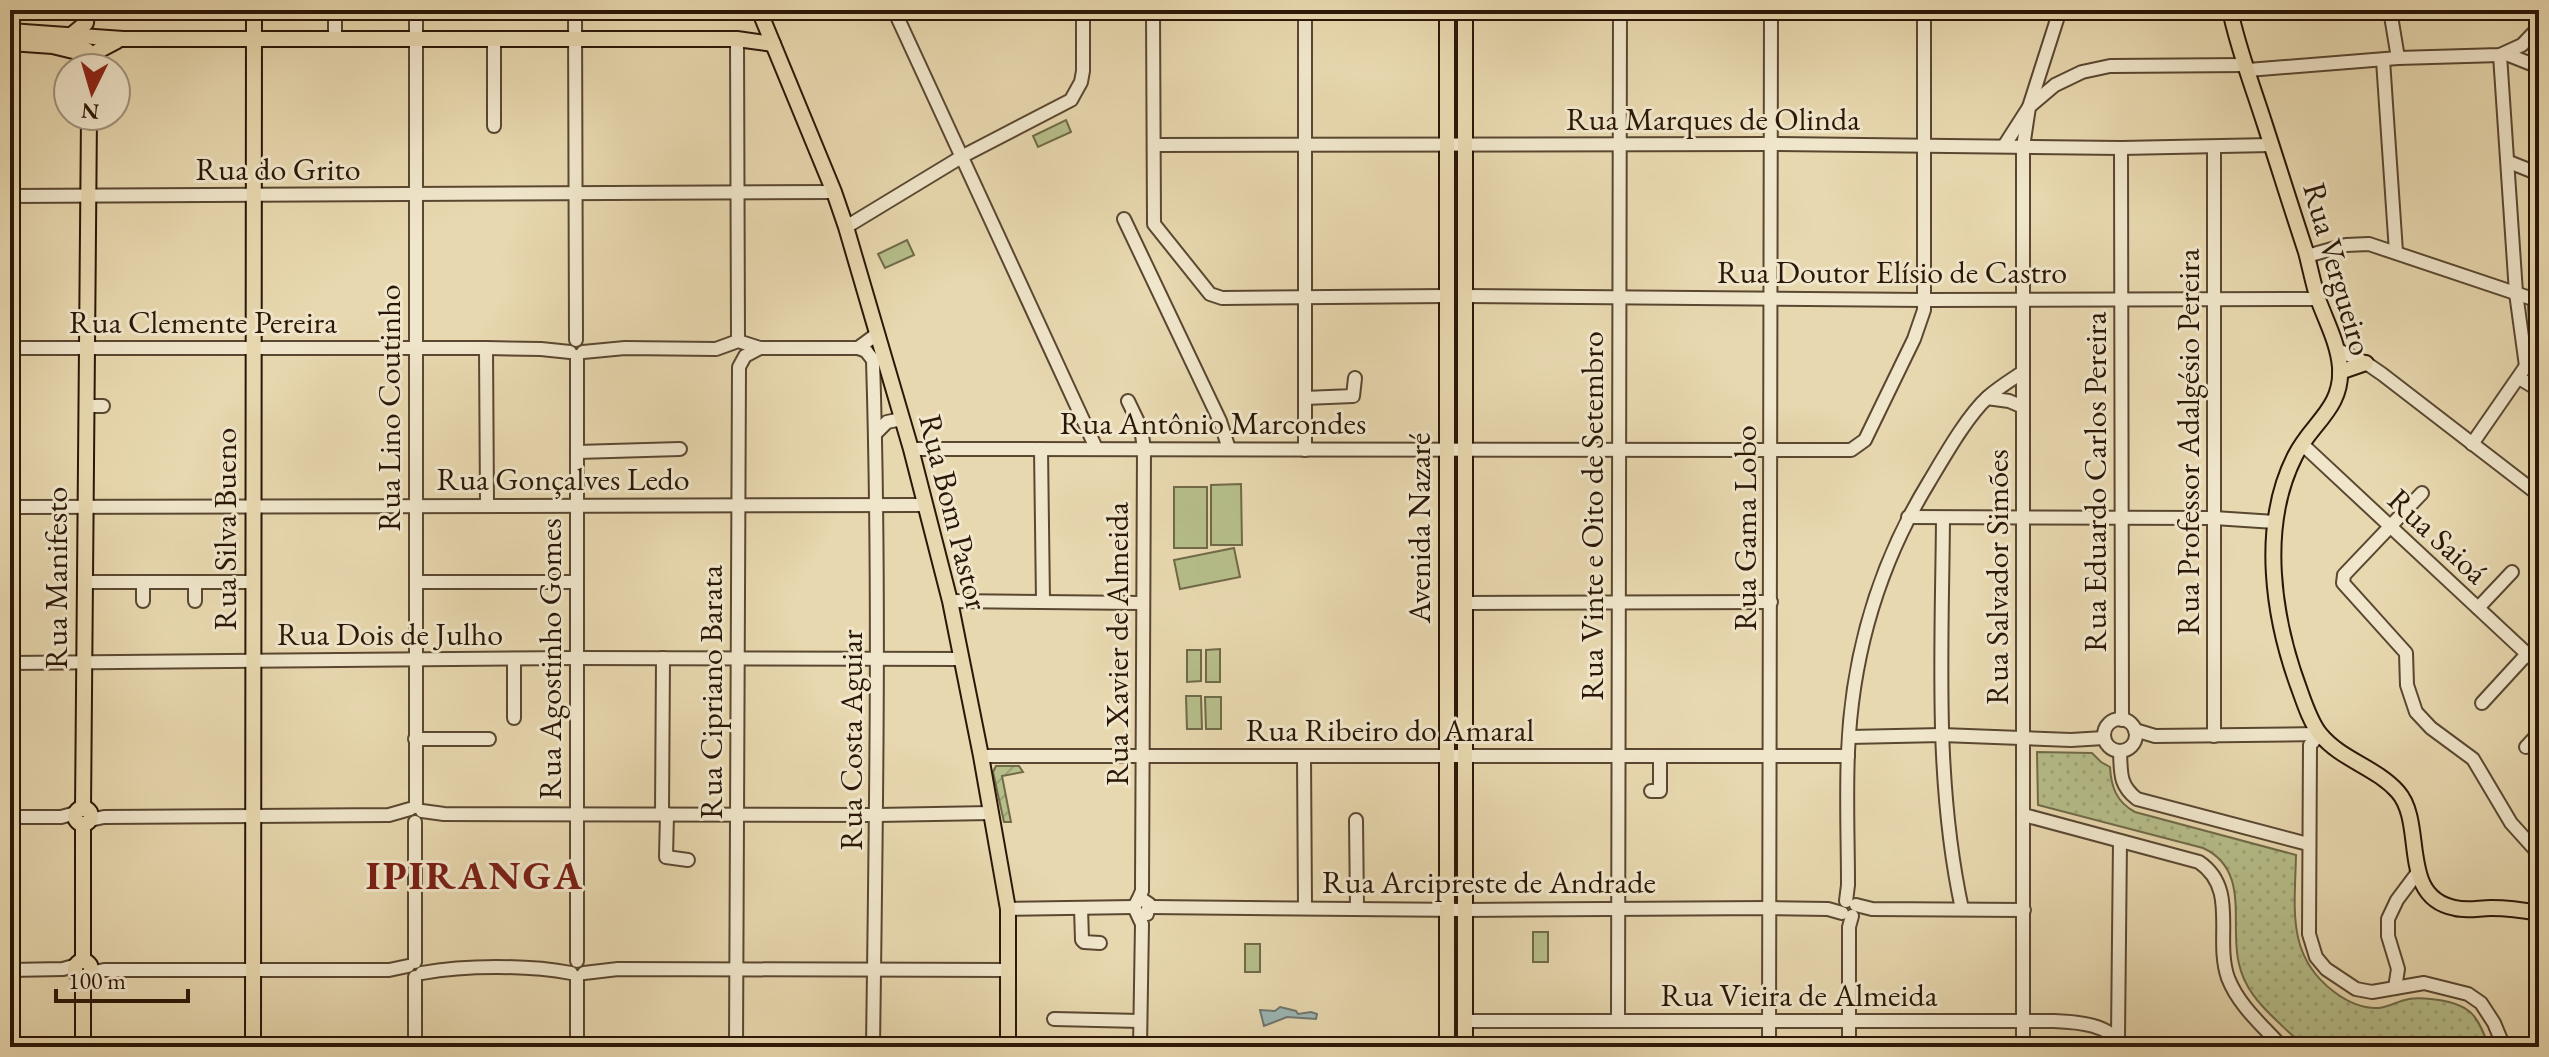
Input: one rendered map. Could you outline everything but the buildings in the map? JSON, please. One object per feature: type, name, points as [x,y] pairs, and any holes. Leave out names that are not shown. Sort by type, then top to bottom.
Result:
[{"type":"highway","points":[[10,41],[53,44],[68,52]]},
{"type":"main road","points":[[66,36],[86,23],[87,10]]},
{"type":"main road","name":"Rua Silva Bueno","points":[[253,1047],[254,10]]},
{"type":"main road","name":"Rua Bom Pastor","points":[[759,10],[846,227],[911,449],[950,601],[1008,909],[1008,1047]]},
{"type":"main road","name":"Avenida Nazaré","points":[[1447,10],[1447,1047]]},
{"type":"main road","name":"Avenida Nazaré","points":[[1465,10],[1465,1047]]},
{"type":"main road","name":"Rua Vergueiro","points":[[2230,10],[2319,299],[2338,350],[2340,372],[2340,388],[2333,405],[2302,444],[2282,485],[2275,522],[2274,568],[2282,629],[2292,671],[2320,734],[2341,753],[2399,793],[2409,813],[2418,872]]},
{"type":"main road","points":[[10,31],[123,39],[737,39],[773,44]]},
{"type":"main road","points":[[66,36],[77,42],[83,52]]},
{"type":"main road","points":[[98,52],[101,47],[123,39]]},
{"type":"main road","points":[[88,195],[89,132]]},
{"type":"main road","name":"Rua Manifesto","points":[[83,1047],[88,195]]},
{"type":"main road","points":[[2340,372],[2366,363]]},
{"type":"main road","points":[[2418,872],[2428,892],[2454,908],[2510,908],[2539,914]]},
{"type":"street","points":[[335,10],[335,38]]},
{"type":"street","name":"Rua Lino Coutinho","points":[[415,1047],[416,10]]},
{"type":"street","name":"Rua Agostinho Gomes","points":[[575,10],[577,1047]]},
{"type":"street","points":[[894,10],[1096,448]]},
{"type":"street","points":[[846,227],[963,156],[1071,100],[1083,71],[1083,10]]},
{"type":"street","points":[[1153,10],[1154,224],[1206,290],[1216,297],[1447,296]]},
{"type":"street","points":[[1305,10],[1305,450]]},
{"type":"street","name":"Rua Vinte e Oito de Setembro","points":[[1618,1021],[1620,10]]},
{"type":"street","name":"Rua Gama Lobo","points":[[1769,1047],[1771,10]]},
{"type":"street","points":[[1924,10],[1925,300]]},
{"type":"street","name":"Rua Salvador Simões","points":[[2023,1047],[2023,147],[2029,107],[2060,10]]},
{"type":"street","points":[[2390,10],[2398,58]]},
{"type":"street","points":[[2503,55],[2529,39],[2539,27]]},
{"type":"street","points":[[737,39],[737,193],[728,347],[739,367]]},
{"type":"street","points":[[494,40],[494,126]]},
{"type":"street","points":[[2503,55],[2516,293],[2526,366]]},
{"type":"street","points":[[2029,107],[2055,85],[2082,72],[2110,66],[2247,68],[2503,55],[2539,67]]},
{"type":"street","points":[[2383,60],[2396,252]]},
{"type":"street","points":[[2038,78],[2045,84],[2055,85]]},
{"type":"street","name":"Rua Salvador Simões","points":[[2004,146],[2029,107]]},
{"type":"street","name":"Rua Marques de Olinda","points":[[1154,145],[1772,144],[2121,148],[2271,145]]},
{"type":"street","name":"Rua Eduardo Carlos Pereira","points":[[2121,148],[2122,720]]},
{"type":"street","name":"Rua Professor Adalgésio Pereira","points":[[2214,148],[2214,736]]},
{"type":"street","points":[[2509,162],[2539,174]]},
{"type":"street","name":"Rua do Grito","points":[[10,196],[834,192]]},
{"type":"street","points":[[1124,219],[1220,421],[1229,449]]},
{"type":"street","points":[[1132,233],[1154,224]]},
{"type":"street","points":[[2307,256],[2356,243],[2396,252],[2539,301]]},
{"type":"street","name":"Rua Doutor Elísio de Castro","points":[[1466,296],[2319,299]]},
{"type":"street","name":"Rua Antônio Marcondes","points":[[911,449],[1851,450],[1865,440],[1914,339],[1925,300]]},
{"type":"street","points":[[858,348],[877,334]]},
{"type":"street","name":"Rua Clemente Pereira","points":[[10,348],[858,348]]},
{"type":"street","points":[[486,348],[487,505]]},
{"type":"street","points":[[739,367],[745,356],[760,348]]},
{"type":"street","name":"Rua Costa Aguiar","points":[[858,348],[866,351],[873,360],[878,505],[879,659],[873,1046]]},
{"type":"street","points":[[2338,350],[2366,363],[2539,495]]},
{"type":"street","points":[[2472,444],[2526,366],[2539,355]]},
{"type":"street","name":"Rua Cipriano Barata","points":[[736,1047],[739,367]]},
{"type":"street","points":[[1849,1047],[1848,756],[1858,662],[1869,617],[1890,556],[1908,517],[1940,463],[1987,398],[2023,372]]},
{"type":"street","points":[[1305,398],[1353,396],[1355,378]]},
{"type":"street","points":[[2519,378],[2539,390]]},
{"type":"street","points":[[1987,398],[2009,401],[2023,407]]},
{"type":"street","name":"Rua Xavier de Almeida","points":[[1128,401],[1141,428],[1144,449],[1140,1047]]},
{"type":"street","points":[[86,406],[103,406]]},
{"type":"street","points":[[875,434],[887,422],[902,419]]},
{"type":"street","name":"Rua Saioá","points":[[2302,444],[2539,665]]},
{"type":"street","points":[[577,452],[680,449]]},
{"type":"street","points":[[1041,449],[1043,601]]},
{"type":"street","points":[[2422,493],[2344,575],[2343,583],[2406,653],[2407,685],[2416,712],[2431,728],[2473,759],[2505,814],[2539,854]]},
{"type":"street","name":"Rua Gonçalves Ledo","points":[[10,507],[924,505]]},
{"type":"street","points":[[1908,517],[2214,518],[2275,522]]},
{"type":"street","points":[[1943,518],[1942,735],[1949,842],[1962,909]]},
{"type":"street","points":[[2478,608],[2512,572]]},
{"type":"street","points":[[84,582],[253,582]]},
{"type":"street","points":[[143,582],[143,601]]},
{"type":"street","points":[[195,582],[195,601]]},
{"type":"street","points":[[416,582],[576,582]]},
{"type":"street","points":[[950,601],[1142,603]]},
{"type":"street","points":[[1465,603],[1771,602]]},
{"type":"street","points":[[2482,703],[2527,654]]},
{"type":"street","name":"Rua Dois de Julho","points":[[10,663],[576,658],[962,659]]},
{"type":"street","points":[[663,658],[666,857],[688,860]]},
{"type":"street","points":[[514,659],[514,718]]},
{"type":"street","points":[[2122,720],[2132,725],[2134,736],[2131,747],[2120,751],[2109,747],[2104,738],[2108,724],[2122,720]]},
{"type":"street","points":[[2526,747],[2539,733]]},
{"type":"street","points":[[2134,736],[2320,734]]},
{"type":"street","points":[[2320,734],[2310,745],[2308,844],[2309,934],[2316,957],[2326,969],[2356,989],[2372,992],[2424,983],[2468,994],[2481,1003],[2504,1047]]},
{"type":"street","points":[[1849,737],[2104,738]]},
{"type":"street","points":[[415,739],[489,739]]},
{"type":"street","points":[[2120,751],[2122,779],[2126,790],[2137,799],[2308,844]]},
{"type":"street","name":"Rua Ribeiro do Amaral","points":[[981,756],[1848,756]]},
{"type":"street","points":[[1304,756],[1305,907]]},
{"type":"street","points":[[1651,791],[1660,791],[1660,756]]},
{"type":"street","points":[[10,817],[991,813]]},
{"type":"street","points":[[2024,815],[2199,862],[2216,877],[2223,903],[2223,960],[2229,979],[2250,1013],[2282,1047]]},
{"type":"street","points":[[1356,820],[1357,908]]},
{"type":"street","points":[[2120,841],[2121,1042]]},
{"type":"street","points":[[2395,988],[2398,969],[2388,936],[2388,919],[2397,900],[2418,872]]},
{"type":"street","name":"Rua Arcipreste de Andrade","points":[[1008,909],[1218,904],[1465,910],[1770,908],[1849,911]]},
{"type":"street","points":[[1081,908],[1082,940],[1100,943]]},
{"type":"street","points":[[1849,911],[2024,910]]},
{"type":"street","points":[[10,970],[1007,970]]},
{"type":"street","points":[[1054,1019],[1140,1021]]},
{"type":"street","name":"Rua Vieira de Almeida","points":[[1465,1021],[2077,1022],[2101,1028],[2121,1042]]},
{"type":"street","points":[[806,1047],[873,1046]]},
{"type":"green space","points":[[1066,120],[1071,132],[1038,147],[1033,136]]},
{"type":"green space","points":[[907,240],[914,255],[885,268],[878,254]]},
{"type":"green space","points":[[2528,306],[2539,310],[2539,347],[2531,355]]},
{"type":"green space","points":[[1241,484],[1242,545],[1211,545],[1211,485]]},
{"type":"green space","points":[[1174,487],[1207,487],[1207,548],[1174,548]]},
{"type":"green space","points":[[1234,548],[1240,577],[1180,589],[1174,560]]},
{"type":"green space","points":[[1220,649],[1220,682],[1206,682],[1206,650]]},
{"type":"green space","points":[[1187,650],[1201,650],[1201,681],[1187,682]]},
{"type":"green space","points":[[1186,696],[1201,696],[1202,729],[1187,729]]},
{"type":"green space","points":[[1205,697],[1221,697],[1221,729],[1206,729]]},
{"type":"green space","points":[[2037,752],[2092,753],[2110,767],[2116,793],[2135,812],[2296,855],[2296,929],[2307,962],[2318,977],[2343,998],[2366,1007],[2383,1007],[2416,998],[2459,1005],[2477,1020],[2489,1047],[2428,1043],[2310,1044],[2296,1038],[2264,1008],[2244,980],[2237,949],[2233,884],[2218,858],[2203,848],[2038,805]]},
{"type":"green space","points":[[996,766],[1019,766],[1023,772],[1002,776],[1011,822],[1004,822],[993,772]]},
{"type":"green space","points":[[1533,932],[1548,932],[1548,962],[1533,962]]},
{"type":"green space","points":[[1245,944],[1260,944],[1260,972],[1245,972]]},
{"type":"water","points":[[1280,1007],[1298,1014],[1317,1014],[1316,1019],[1287,1017],[1264,1026],[1260,1010],[1275,1011]]},
{"type":"district","name":"IPIRANGA","points":[[475,875]]}]
